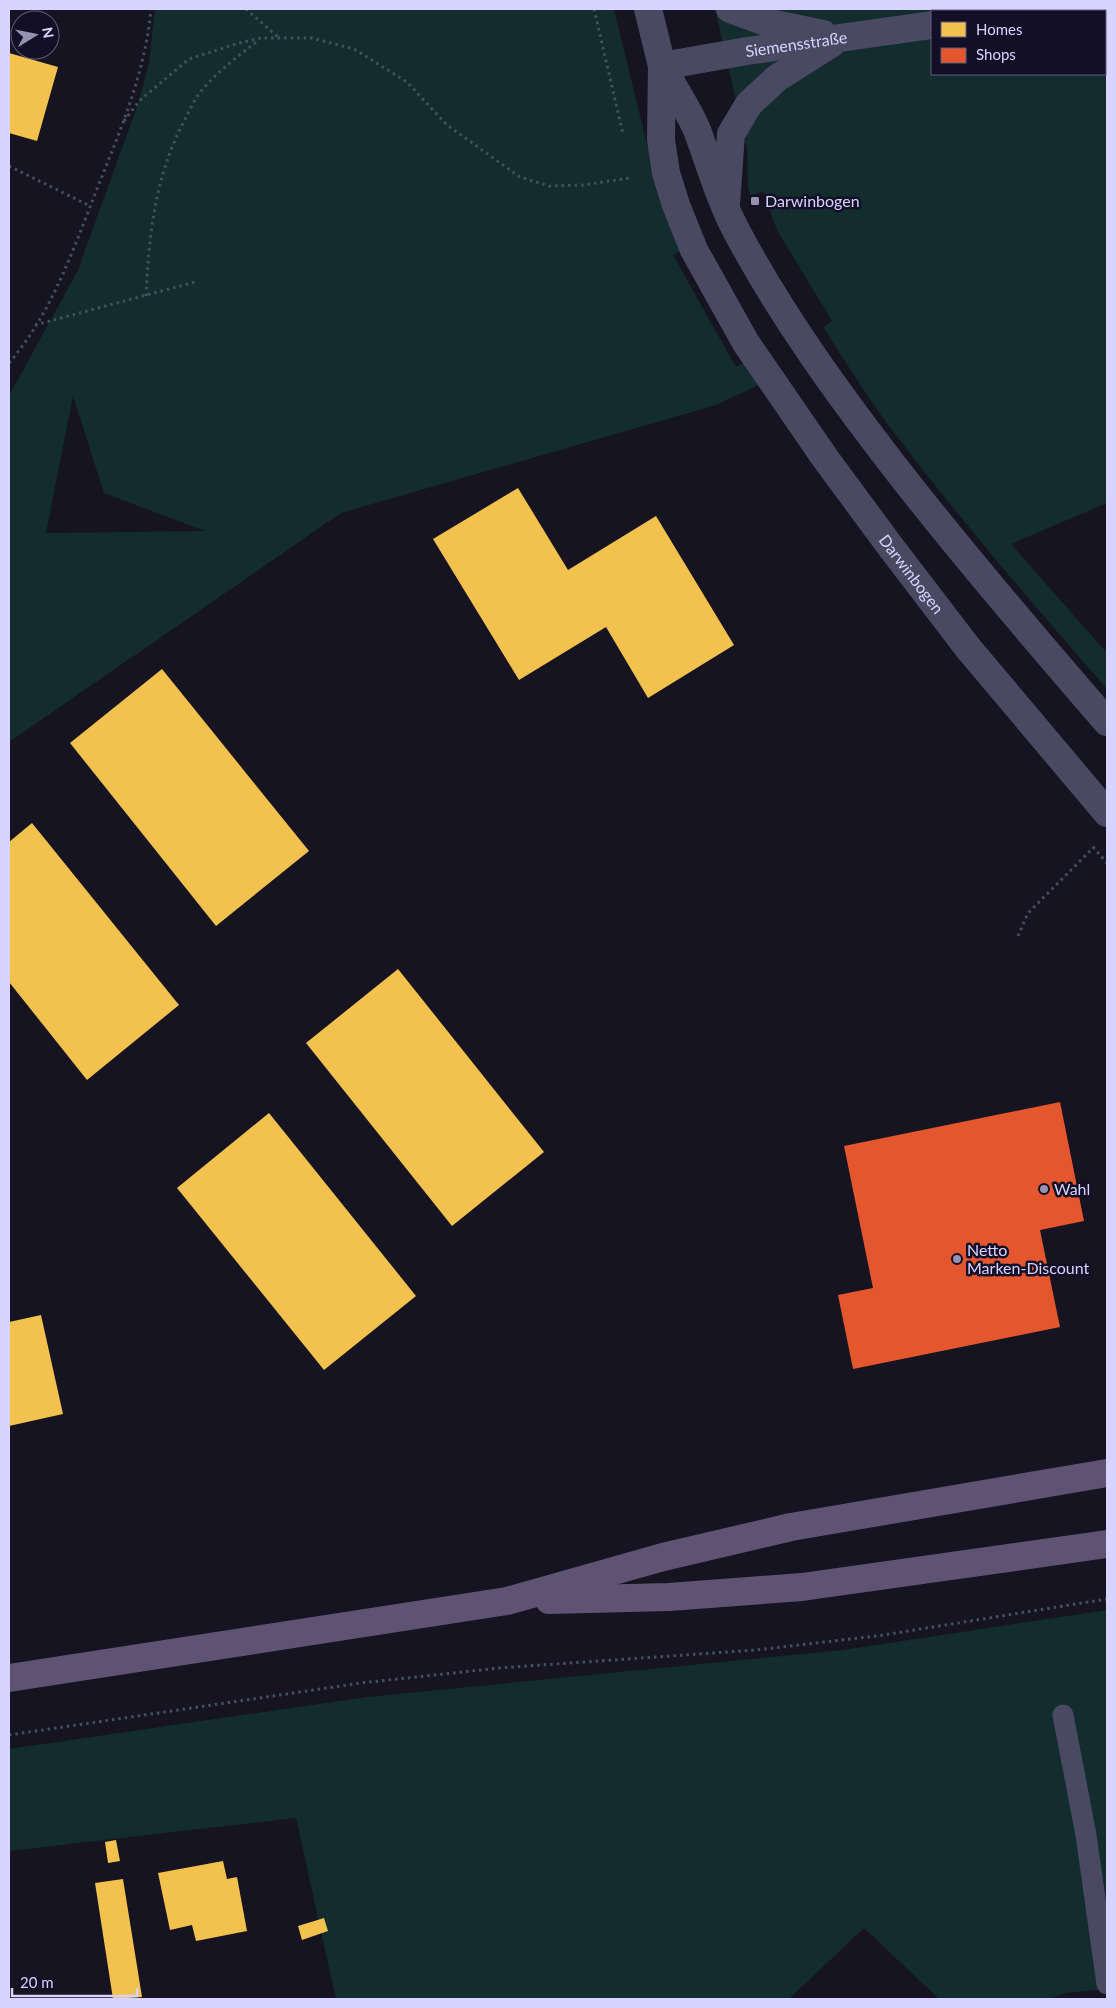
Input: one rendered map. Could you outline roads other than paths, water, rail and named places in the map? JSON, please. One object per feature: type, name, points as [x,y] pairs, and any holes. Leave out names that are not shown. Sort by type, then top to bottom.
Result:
[{"type":"main road","points":[[9,1678],[507,1601],[663,1557],[791,1527],[1107,1473]]},
{"type":"main road","points":[[507,1601],[669,1597],[802,1587],[1107,1544]]},
{"type":"street","name":"Darwinbogen","points":[[648,9],[662,66],[661,140],[666,173],[694,250],[746,343],[825,458],[968,648],[1107,813]]},
{"type":"street","points":[[730,9],[765,22],[840,38]]},
{"type":"street","name":"Siemensstraße","points":[[662,66],[931,25]]},
{"type":"street","points":[[726,210],[731,134],[749,104],[777,78],[840,38]]},
{"type":"street","name":"Darwinbogen","points":[[662,66],[696,128],[726,210],[738,234],[803,343],[867,432],[939,524],[1011,612],[1107,722]]},
{"type":"lane","points":[[1062,1715],[1086,1835],[1107,1984]]},
{"type":"place","name":"Darwinbogen","points":[[755,201]]},
{"type":"place","name":"Wahl","points":[[1044,1189]]},
{"type":"place","name":"Netto Marken-Discount","points":[[957,1259]]}]
